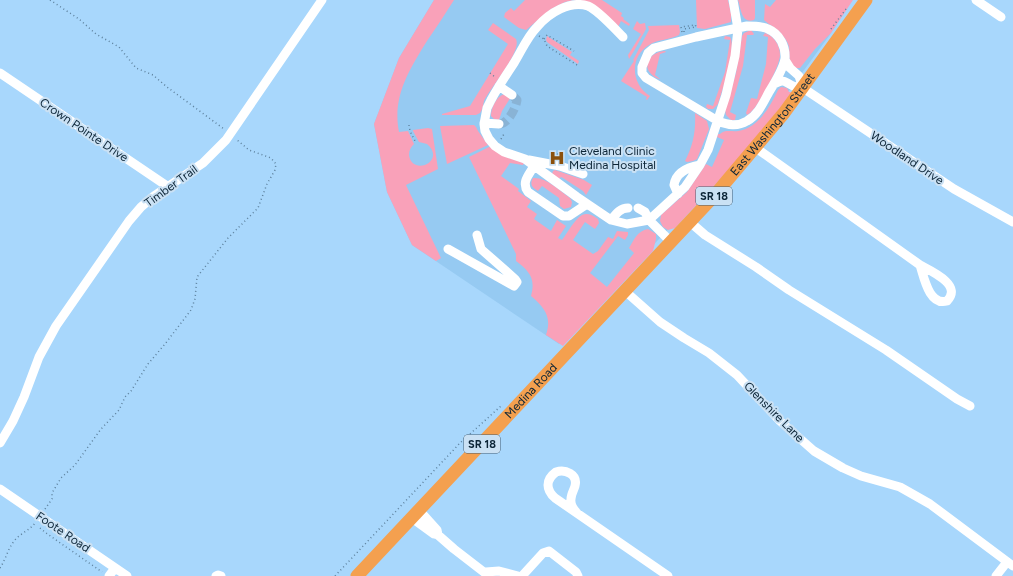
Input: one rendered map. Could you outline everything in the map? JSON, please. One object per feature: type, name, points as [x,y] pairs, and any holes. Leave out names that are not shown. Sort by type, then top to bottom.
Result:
[{"type":"highway","name":"East Washington Street","points":[[606,312],[690,222],[756,148],[803,88],[866,0]]},
{"type":"highway","name":"Medina Road","points":[[357,576],[606,312]]},
{"type":"street","name":"Timber Trail","points":[[0,443],[13,421],[39,357],[56,326],[129,221],[141,207],[167,186],[203,163],[215,152],[230,134],[322,0]]},
{"type":"street","points":[[525,159],[611,220],[627,224],[649,220],[689,182],[708,150],[718,121],[735,56],[738,29],[733,0]]},
{"type":"street","points":[[976,0],[1001,17]]},
{"type":"street","points":[[583,174],[560,166],[525,159],[504,152],[495,146],[485,131],[484,123],[487,108],[499,82],[537,27],[550,15],[561,8],[573,4],[582,4],[590,7],[623,37]]},
{"type":"street","points":[[774,84],[780,81],[785,81],[793,86],[803,88],[799,76],[790,68],[785,60],[782,40],[776,33],[768,28],[759,26],[747,26],[654,48],[648,53],[642,67],[642,73],[646,78],[718,121],[733,126],[747,121],[758,111],[774,84],[785,60]]},
{"type":"street","name":"Crown Pointe Drive","points":[[0,73],[167,186]]},
{"type":"street","points":[[499,82],[512,95]]},
{"type":"street","name":"Woodland Drive","points":[[803,88],[919,167],[954,189],[1013,222]]},
{"type":"street","points":[[484,123],[499,124]]},
{"type":"street","points":[[756,148],[920,265]]},
{"type":"street","points":[[534,166],[525,182],[525,187],[528,192],[563,216],[569,216],[587,204]]},
{"type":"street","points":[[611,220],[620,210],[628,208]]},
{"type":"street","points":[[638,208],[645,212],[649,220],[671,242]]},
{"type":"street","points":[[690,222],[705,235],[789,290],[886,350],[956,399],[970,406]]},
{"type":"street","points":[[448,249],[514,286],[517,282],[515,279],[481,249],[477,235]]},
{"type":"street","name":"Glenshire Lane","points":[[625,291],[660,322],[709,353],[737,375],[780,421],[814,451],[843,468],[861,476],[900,487],[915,495],[930,504],[1010,564]]},
{"type":"street","points":[[577,513],[571,504],[571,498],[576,483],[574,477],[566,471],[556,472],[549,480],[549,490],[555,498],[668,576]]},
{"type":"street","name":"Foote Road","points":[[0,489],[36,520],[127,576]]},
{"type":"street","points":[[416,514],[434,534],[438,535],[487,574],[499,571],[518,576]]},
{"type":"street","points":[[522,576],[544,553],[548,551],[576,572],[578,576]]},
{"type":"street","points":[[996,576],[1010,564]]},
{"type":"street","points":[[109,576],[115,568]]},
{"type":"street","points":[[216,576],[221,576]]},
{"type":"path","points":[[0,568],[5,560],[7,552],[16,539],[32,527],[52,499],[52,493],[61,478],[76,465],[101,429],[119,410],[125,397],[131,391],[148,364],[191,310],[195,300],[197,277],[228,238],[258,208],[267,184],[276,170],[276,164],[271,158],[249,150],[153,75],[136,68],[119,47],[96,34],[79,19],[50,0]]},
{"type":"path","points":[[682,32],[681,27],[695,24],[696,27],[684,29],[685,33]]},
{"type":"path","points":[[538,35],[544,39],[548,46],[577,65]]},
{"type":"path","points":[[544,39],[547,35],[574,52]]},
{"type":"path","points":[[490,73],[499,82]]},
{"type":"path","points":[[410,125],[410,131],[416,143]]},
{"type":"path","points":[[500,141],[504,134]]},
{"type":"path","points":[[335,576],[460,443],[502,406]]},
{"type":"path","points":[[41,528],[46,533],[109,576]]},
{"type":"shaded area","name":"Cleveland Clinic Medina Hospital","points":[[434,0],[852,0],[829,36],[772,114],[679,218],[559,344],[412,245],[387,192],[374,124],[399,58]]},
{"type":"shaded area","points":[[434,0],[454,0],[408,73],[400,95],[397,119],[399,132],[408,131],[414,144],[410,149],[409,155],[411,162],[416,165],[421,166],[427,164],[431,161],[433,156],[432,150],[427,144],[419,142],[413,130],[428,128],[432,129],[438,169],[406,185],[441,258],[436,261],[412,245],[387,192],[374,124],[399,58]]},
{"type":"shaded area","points":[[525,0],[574,0],[565,2],[551,9],[526,30],[519,28],[504,17],[505,13],[511,8],[514,11]]},
{"type":"shaded area","points":[[574,0],[602,0],[622,13],[621,16],[624,18],[623,19],[630,24],[629,26],[621,21],[618,27]]},
{"type":"shaded area","points":[[696,0],[728,0],[731,13],[731,22],[705,29],[697,28]]},
{"type":"shaded area","points":[[738,0],[755,0],[754,20],[750,21],[744,18]]},
{"type":"shaded area","points":[[776,0],[853,0],[831,33],[815,49],[800,68],[796,68],[791,64],[789,47],[785,38],[779,31],[764,20],[765,4],[770,7]]},
{"type":"shaded area","points":[[637,21],[640,24],[645,23],[646,29],[629,59],[628,55],[641,34],[633,29]]},
{"type":"shaded area","points":[[493,23],[516,39],[517,45],[510,61],[487,95],[480,113],[476,115],[442,115],[470,106],[508,44],[488,30]]},
{"type":"shaded area","points":[[679,25],[679,35],[649,45],[638,56],[635,70],[636,78],[639,85],[650,96],[647,100],[647,97],[621,81],[634,61],[633,60],[649,30],[648,26]]},
{"type":"shaded area","points":[[751,30],[754,34],[747,35],[743,66],[730,112],[736,115],[735,120],[731,120],[726,115],[725,110],[736,73],[742,36],[744,33]]},
{"type":"shaded area","points":[[765,33],[771,36],[778,44],[780,51],[779,61],[762,97],[747,115],[746,113],[751,98],[757,99],[766,64],[768,37],[763,36]]},
{"type":"shaded area","points":[[547,36],[572,52],[570,55],[579,61],[578,64],[547,42]]},
{"type":"shaded area","points":[[725,36],[730,37],[732,43],[728,70],[718,104],[713,109],[708,109],[706,107],[707,104],[713,106],[725,72],[730,40],[724,39]]},
{"type":"shaded area","points":[[665,51],[666,52],[660,54],[655,75],[659,79],[653,76],[649,71],[647,67],[648,62],[654,55]]},
{"type":"shaded area","points":[[781,87],[787,88],[791,94],[749,148],[675,228],[668,230],[663,227],[660,221],[661,215],[687,192],[706,164],[712,167],[724,140],[717,137],[718,134],[726,131],[738,131],[752,126],[767,110]]},
{"type":"shaded area","points":[[504,94],[511,97],[502,111],[499,120],[494,119],[491,116],[493,106],[496,100]]},
{"type":"shaded area","points":[[695,113],[707,121],[709,129],[697,159],[687,162],[685,161],[692,144],[695,126]]},
{"type":"shaded area","points":[[474,125],[488,145],[447,164],[440,126]]},
{"type":"shaded area","points":[[491,146],[506,157],[524,163],[523,165],[510,163],[501,176],[519,189],[518,191],[531,201],[527,207],[537,214],[534,219],[551,231],[557,220],[566,226],[558,238],[562,240],[576,220],[587,214],[598,219],[599,223],[595,229],[585,222],[573,240],[593,254],[598,251],[608,237],[613,239],[617,231],[628,232],[625,240],[618,236],[590,273],[607,287],[634,253],[629,248],[638,234],[648,229],[656,234],[653,251],[563,346],[546,335],[548,329],[548,318],[540,305],[531,296],[533,284],[532,280],[525,268],[516,261],[516,254],[469,157]]},
{"type":"shaded area","points":[[555,170],[584,180],[592,185],[586,195],[583,191],[563,178],[561,177],[559,179],[552,174]]},
{"type":"shaded area","points":[[533,178],[538,178],[548,182],[557,188],[570,198],[572,202],[571,207],[564,209],[560,206],[559,198],[542,186],[538,191],[535,189],[532,186]]},
{"type":"tunnel","points":[[499,124],[508,119],[515,107],[517,100],[512,95]]},
{"type":"place","name":"Cleveland Clinic Medina Hospital","points":[[557,158]]}]
